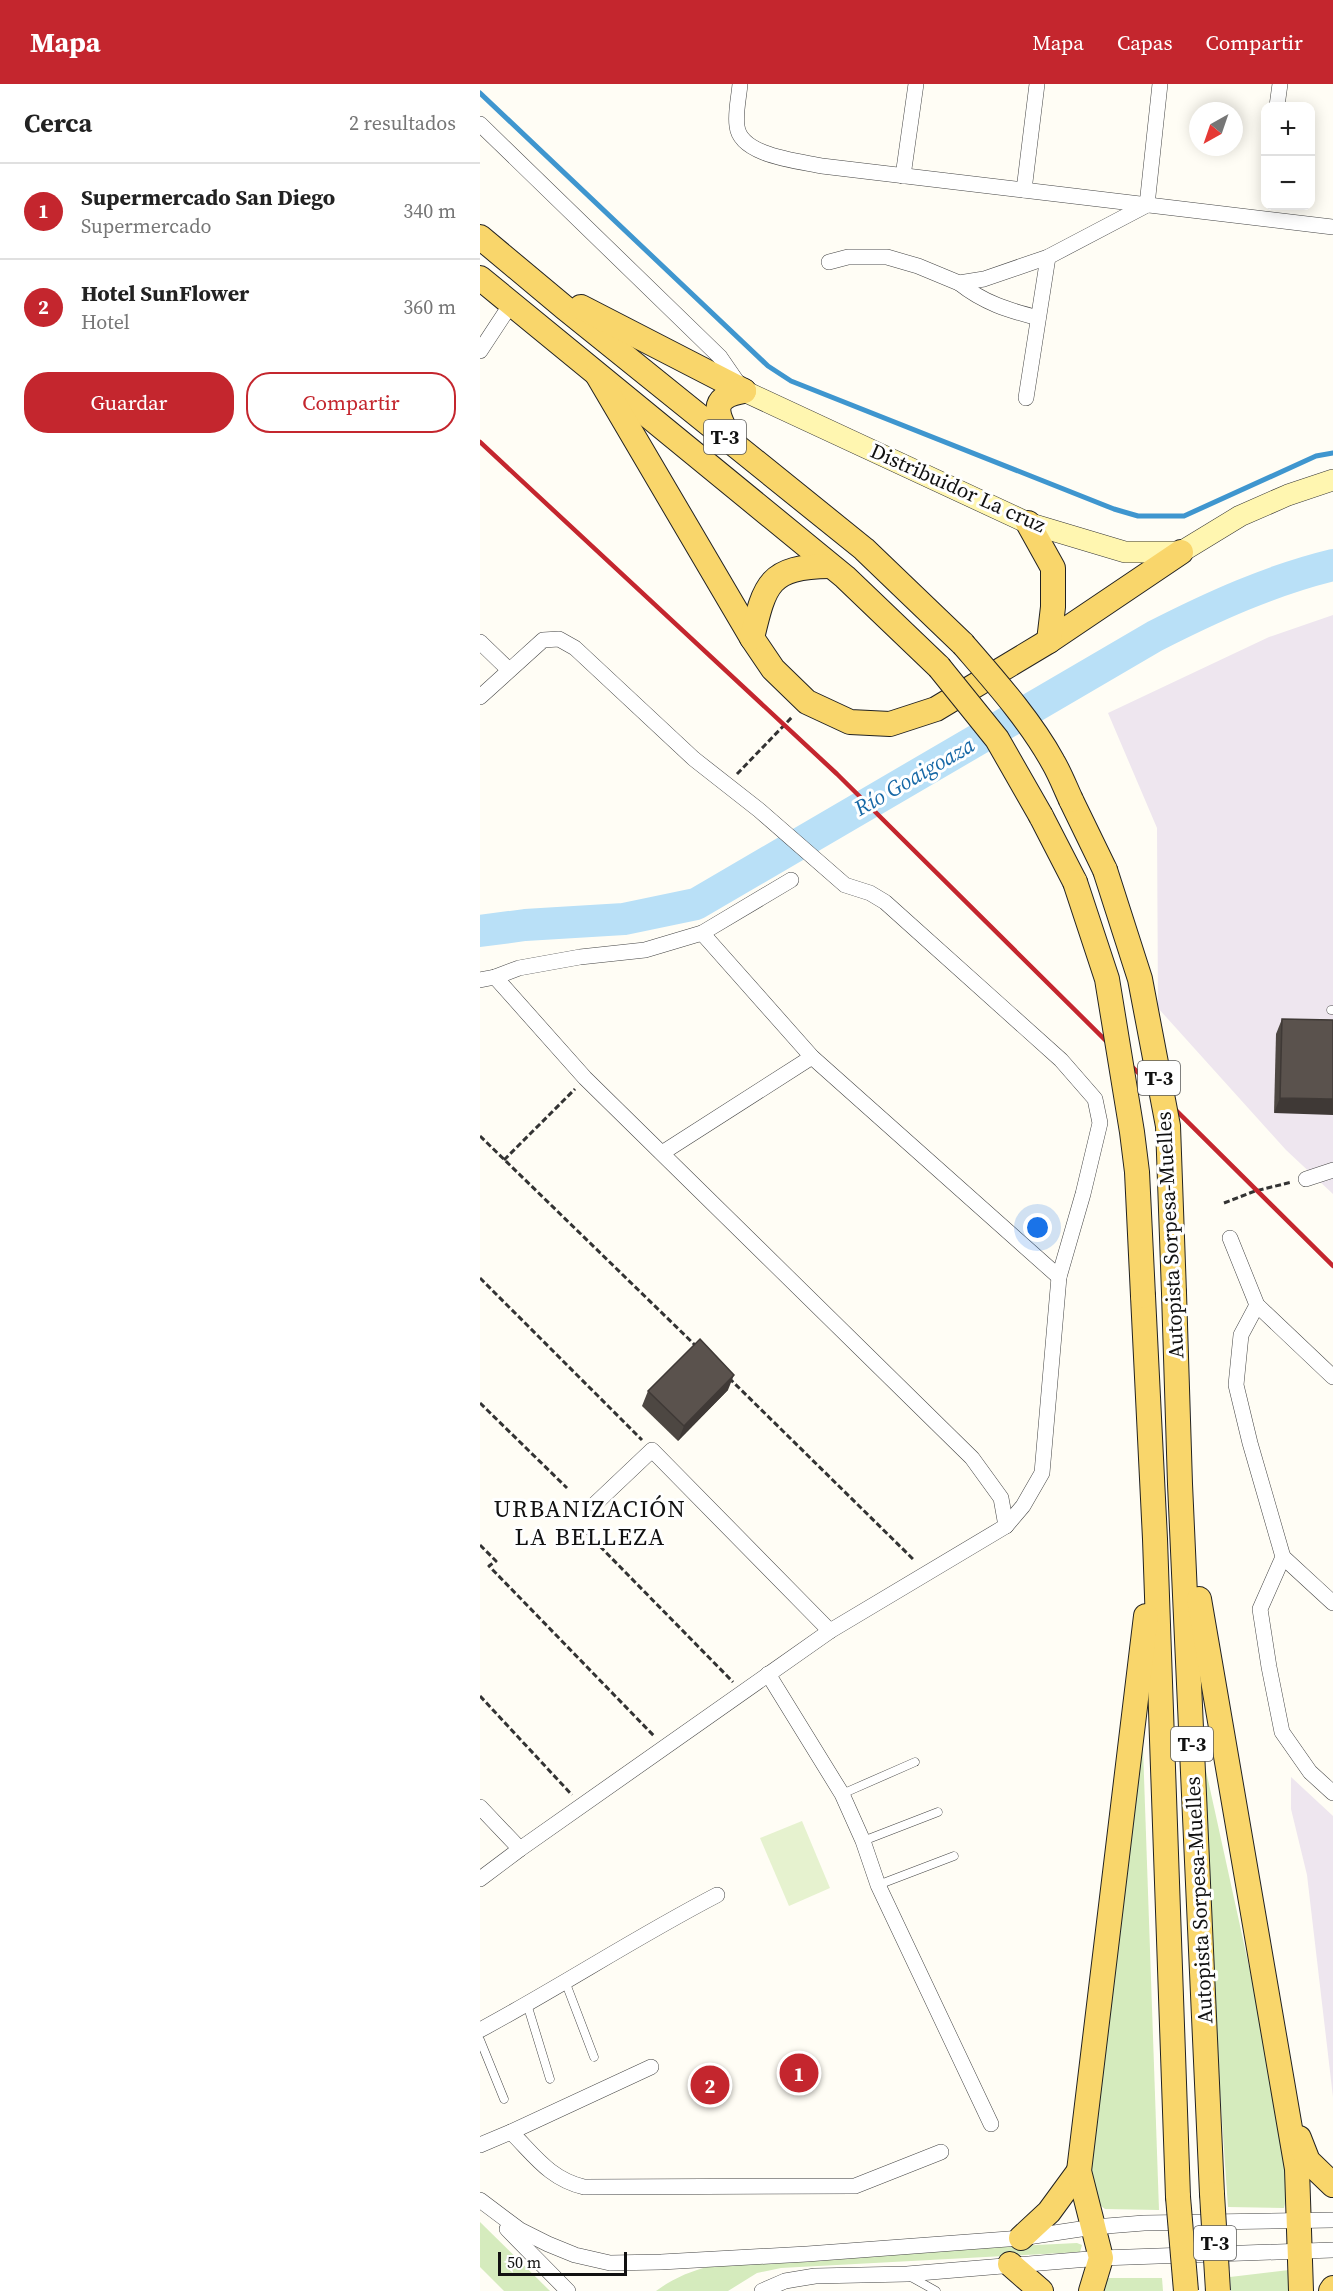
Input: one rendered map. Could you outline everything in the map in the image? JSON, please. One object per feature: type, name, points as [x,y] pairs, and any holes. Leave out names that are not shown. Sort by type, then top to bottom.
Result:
[{"type":"main road","name":"Autopista Sorpesa-Muelles","points":[[480,237],[864,549],[963,644],[1003,691],[1053,761],[1105,870],[1140,979],[1168,1126],[1180,1484],[1218,2291]]},
{"type":"main road","points":[[529,278],[601,318],[744,390]]},
{"type":"main road","name":"Autopista Sorpesa-Muelles","points":[[480,279],[845,577],[939,667],[997,740],[1041,816],[1075,882],[1107,979],[1137,1172],[1155,1539],[1178,2197],[1186,2291]]},
{"type":"main road","points":[[598,376],[752,638],[773,669],[807,702],[850,722],[890,724],[936,709],[1049,641],[1181,552],[1240,516],[1288,495],[1333,480]]},
{"type":"main road","points":[[734,444],[718,419],[718,404],[725,396],[744,390]]},
{"type":"main road","name":"Distribuidor La cruz","points":[[744,390],[1028,523],[1125,552],[1181,552]]},
{"type":"main road","points":[[1028,523],[1053,568],[1053,607],[1049,641]]},
{"type":"main road","points":[[752,638],[761,600],[773,580],[788,570],[809,566],[830,566]]},
{"type":"main road","points":[[1180,1484],[1217,1713],[1297,2169],[1301,2291]]},
{"type":"main road","points":[[1091,2291],[1101,2258],[1079,2171],[1155,1539]]},
{"type":"main road","points":[[1287,2108],[1308,2161],[1333,2185]]},
{"type":"main road","points":[[1021,2238],[1049,2212],[1079,2171]]},
{"type":"main road","points":[[1010,2265],[1041,2291]]},
{"type":"street","points":[[740,84],[736,128],[746,143],[760,152],[822,166],[1147,205],[1266,212],[1333,227]]},
{"type":"street","points":[[903,176],[916,84]]},
{"type":"street","points":[[1024,190],[1037,84]]},
{"type":"street","points":[[1147,205],[1160,84]]},
{"type":"street","points":[[1278,102],[1280,84]]},
{"type":"street","points":[[480,124],[720,357],[744,390]]},
{"type":"street","points":[[959,283],[984,279],[1048,256],[1147,205]]},
{"type":"street","points":[[1026,398],[1048,256]]},
{"type":"street","points":[[830,262],[848,257],[887,257],[918,266],[959,283],[976,297],[999,308],[1038,318]]},
{"type":"street","points":[[480,351],[511,304]]},
{"type":"street","points":[[480,697],[543,640],[559,639],[574,648],[694,759],[759,810],[845,885],[885,902],[1061,1060],[1095,1099],[1100,1123],[1083,1194],[1059,1277],[1042,1473],[1023,1506],[1006,1526],[830,1631],[480,1879]]},
{"type":"street","points":[[480,642],[509,670]]},
{"type":"street","points":[[791,880],[702,933],[645,950],[580,957],[519,968],[487,979],[972,1458],[1001,1498],[1006,1526]]},
{"type":"street","points":[[702,933],[812,1057],[1059,1277]]},
{"type":"street","points":[[662,1153],[812,1057]]},
{"type":"street","points":[[1306,1179],[1333,1170]]},
{"type":"street","points":[[1230,1238],[1257,1305],[1333,1377]]},
{"type":"street","points":[[1257,1305],[1241,1335],[1236,1385],[1250,1443],[1283,1557],[1333,1603]]},
{"type":"street","points":[[595,1504],[652,1450],[830,1631]]},
{"type":"street","points":[[1283,1557],[1260,1609],[1282,1732],[1310,1772],[1333,1793]]},
{"type":"street","points":[[768,1674],[842,1794],[863,1841],[878,1885],[991,2124]]},
{"type":"street","points":[[480,1807],[520,1849]]},
{"type":"street","points":[[480,2030],[672,1918],[717,1895]]},
{"type":"street","points":[[480,2145],[651,2067]]},
{"type":"street","points":[[511,2132],[549,2172],[567,2183],[584,2187],[855,2186],[941,2152]]},
{"type":"street","points":[[480,2202],[520,2230],[548,2244],[575,2255],[610,2263],[744,2258],[1021,2238],[1095,2227],[1144,2223],[1333,2220]]},
{"type":"street","points":[[480,2202],[568,2291]]},
{"type":"street","points":[[762,2291],[785,2281],[815,2276],[907,2274],[1101,2258],[1333,2250]]},
{"type":"lane","points":[[842,1794],[915,1762]]},
{"type":"lane","points":[[863,1841],[938,1812]]},
{"type":"lane","points":[[878,1885],[954,1856]]},
{"type":"lane","points":[[565,1981],[594,2057]]},
{"type":"lane","points":[[527,2004],[550,2079]]},
{"type":"lane","points":[[480,2040],[504,2099]]},
{"type":"lane","points":[[907,2274],[936,2291]]},
{"type":"path","points":[[727,784],[807,702]]},
{"type":"path","points":[[504,1160],[585,1078]]},
{"type":"path","points":[[480,1136],[698,1348]]},
{"type":"path","points":[[1224,1203],[1256,1191],[1306,1179]]},
{"type":"path","points":[[480,1278],[652,1450]]},
{"type":"path","points":[[724,1373],[927,1573]]},
{"type":"path","points":[[480,1403],[567,1488]]},
{"type":"path","points":[[580,1527],[742,1693]]},
{"type":"path","points":[[480,1545],[496,1561],[489,1566],[634,1714],[664,1748]]},
{"type":"path","points":[[480,1696],[581,1806]]},
{"type":"shaded area","points":[[1333,615],[1333,1194],[1286,1150],[1158,1008],[1157,828],[1108,713],[1269,637]]},
{"type":"shaded area","points":[[1291,1777],[1333,1816],[1333,2097],[1307,1875],[1291,1809]]},
{"type":"green space","points":[[1194,1716],[1282,2117],[1287,2196],[1284,2208],[1228,2207]]},
{"type":"green space","points":[[1142,1719],[1159,2210],[1105,2209],[1096,2202],[1084,2176]]},
{"type":"green space","points":[[802,1821],[830,1888],[789,1906],[760,1838]]},
{"type":"green space","points":[[480,2222],[550,2291],[504,2291],[480,2267]]},
{"type":"green space","points":[[1077,2243],[1082,2245],[1080,2252],[781,2268],[757,2273],[728,2291],[656,2291],[681,2276],[707,2267],[764,2258]]},
{"type":"green space","points":[[1289,2270],[1294,2291],[1231,2291],[1230,2277]]},
{"type":"green space","points":[[1107,2278],[1162,2278],[1163,2291],[1098,2291]]},
{"type":"building","points":[[1282,1019],[1333,1020],[1333,1099],[1280,1098]]},
{"type":"building","points":[[700,1339],[734,1375],[684,1426],[648,1391]]},
{"type":"waterway","points":[[480,93],[768,366],[791,381],[1114,509],[1138,516],[1184,516],[1316,456],[1333,453]]},
{"type":"waterway","name":"Río Goaigoaza","points":[[480,931],[525,925],[624,919],[696,904],[1155,636],[1242,595],[1287,578],[1333,565]]},
{"type":"railway","points":[[480,442],[837,774],[1333,1266]]},
{"type":"place","name":"Supermercado San Diego","points":[[799,2073]]},
{"type":"place","name":"Hotel SunFlower","points":[[710,2085]]},
{"type":"district","name":"URBANIZACIÓN LA BELLEZA","points":[[590,1523]]}]
